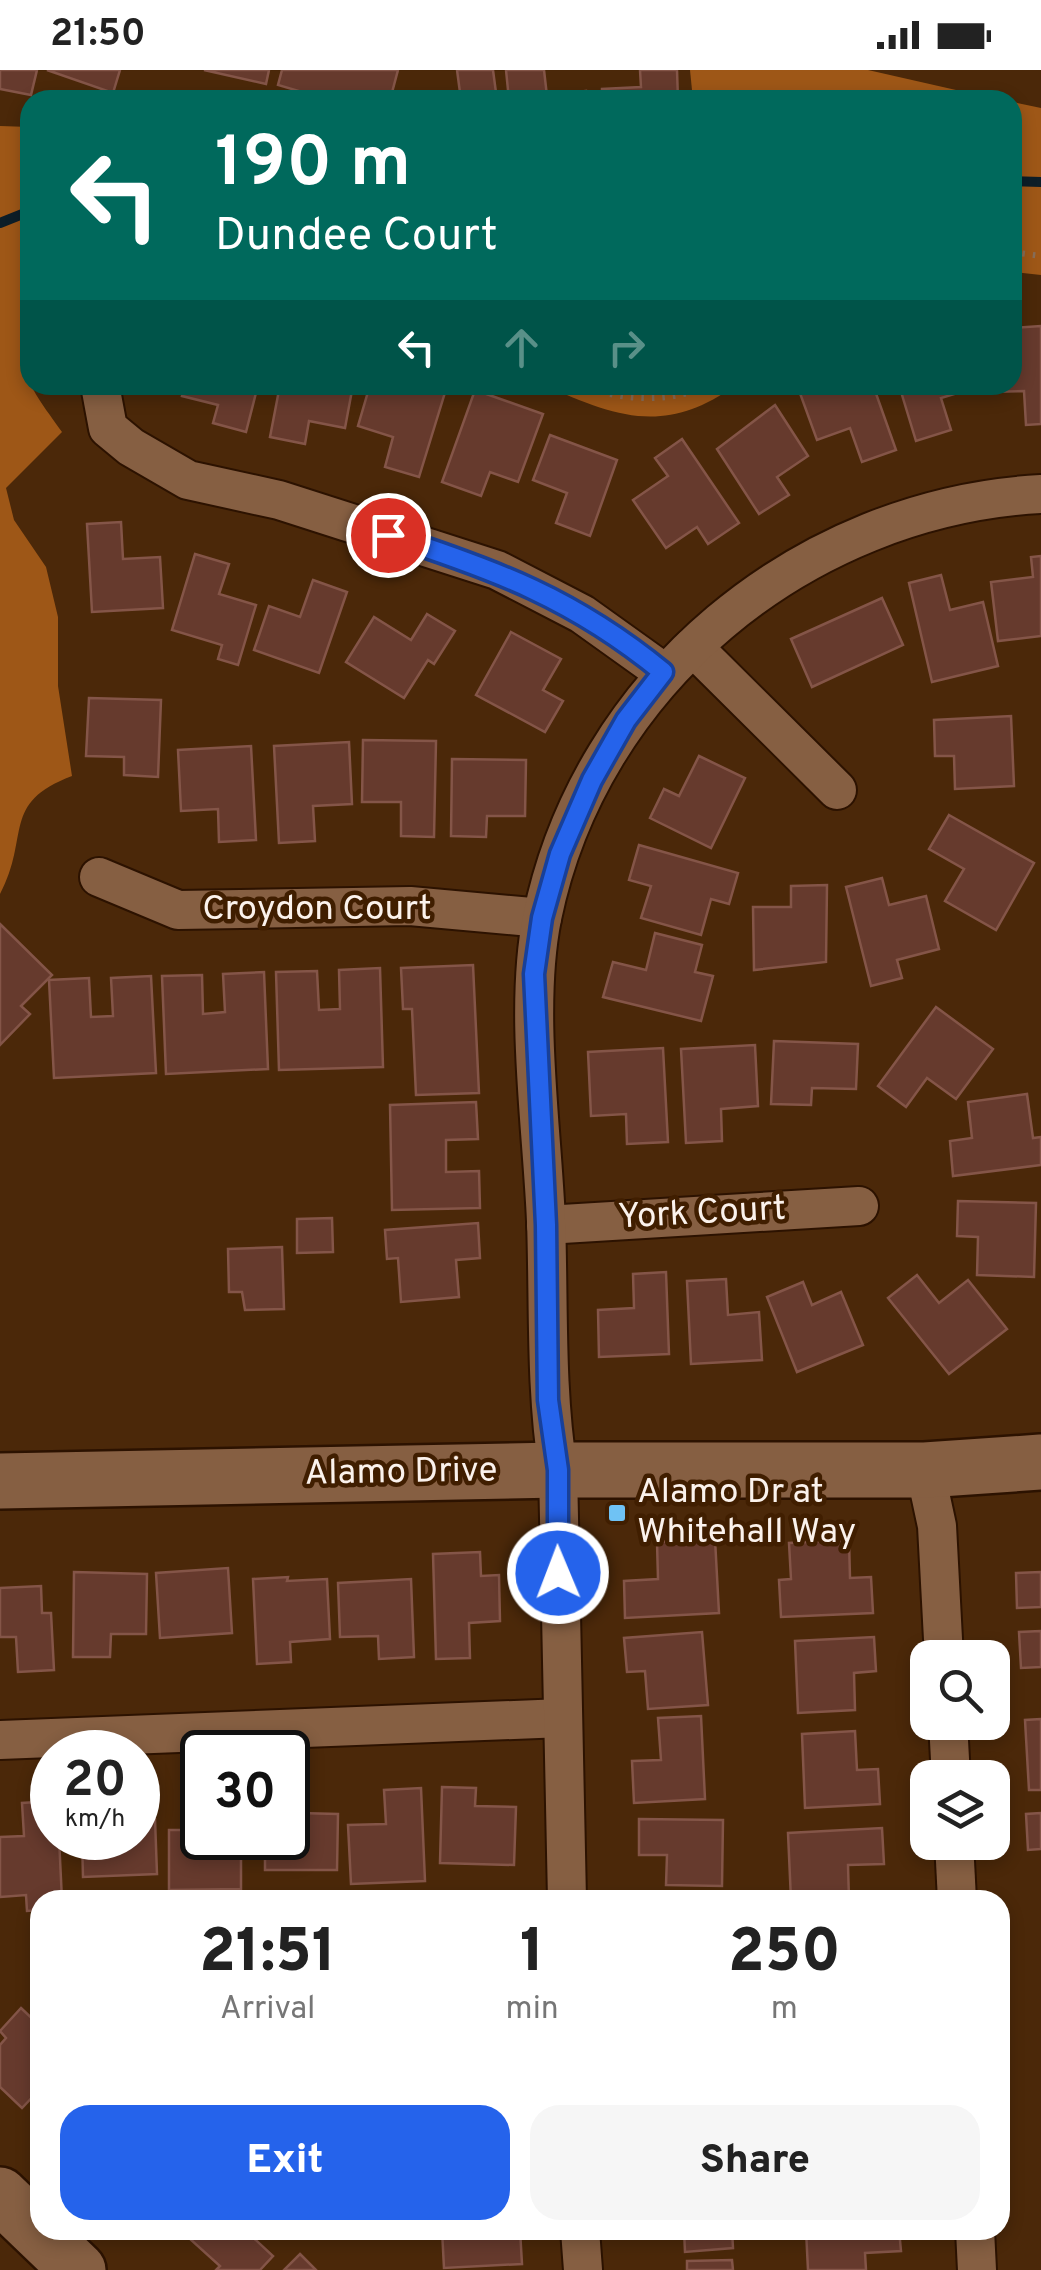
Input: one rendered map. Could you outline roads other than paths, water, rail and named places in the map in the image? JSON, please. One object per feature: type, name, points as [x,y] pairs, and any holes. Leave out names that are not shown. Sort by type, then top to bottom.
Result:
[{"type":"main road","name":"Alamo Drive","points":[[0,1480],[558,1470],[925,1470],[1041,1462]]},
{"type":"main road","points":[[0,2195],[30,2218]]},
{"type":"street","points":[[102,395],[108,428],[130,447],[188,480],[279,500],[497,570],[582,614],[663,672]]},
{"type":"street","points":[[568,1890],[558,1470],[548,1400],[546,1225],[534,974],[542,918],[560,854],[592,780],[626,720],[663,672],[755,594],[843,543],[946,508],[1041,494]]},
{"type":"street","points":[[693,646],[837,790]]},
{"type":"street","name":"Croydon Court","points":[[99,877],[178,910],[410,906],[542,918]]},
{"type":"street","name":"York Court","points":[[546,1225],[859,1206]]},
{"type":"street","points":[[925,1470],[937,1526],[943,1640]]},
{"type":"street","points":[[0,1740],[562,1718]]},
{"type":"street","points":[[955,1860],[956,1890]]},
{"type":"street","points":[[581,2240],[583,2270]]},
{"type":"street","points":[[976,2240],[977,2270]]},
{"type":"waterway","points":[[1022,181],[1041,182]]},
{"type":"waterway","points":[[0,223],[20,215]]},
{"type":"place","name":"Alamo Dr at Whitehall Way","points":[[617,1513]]}]
